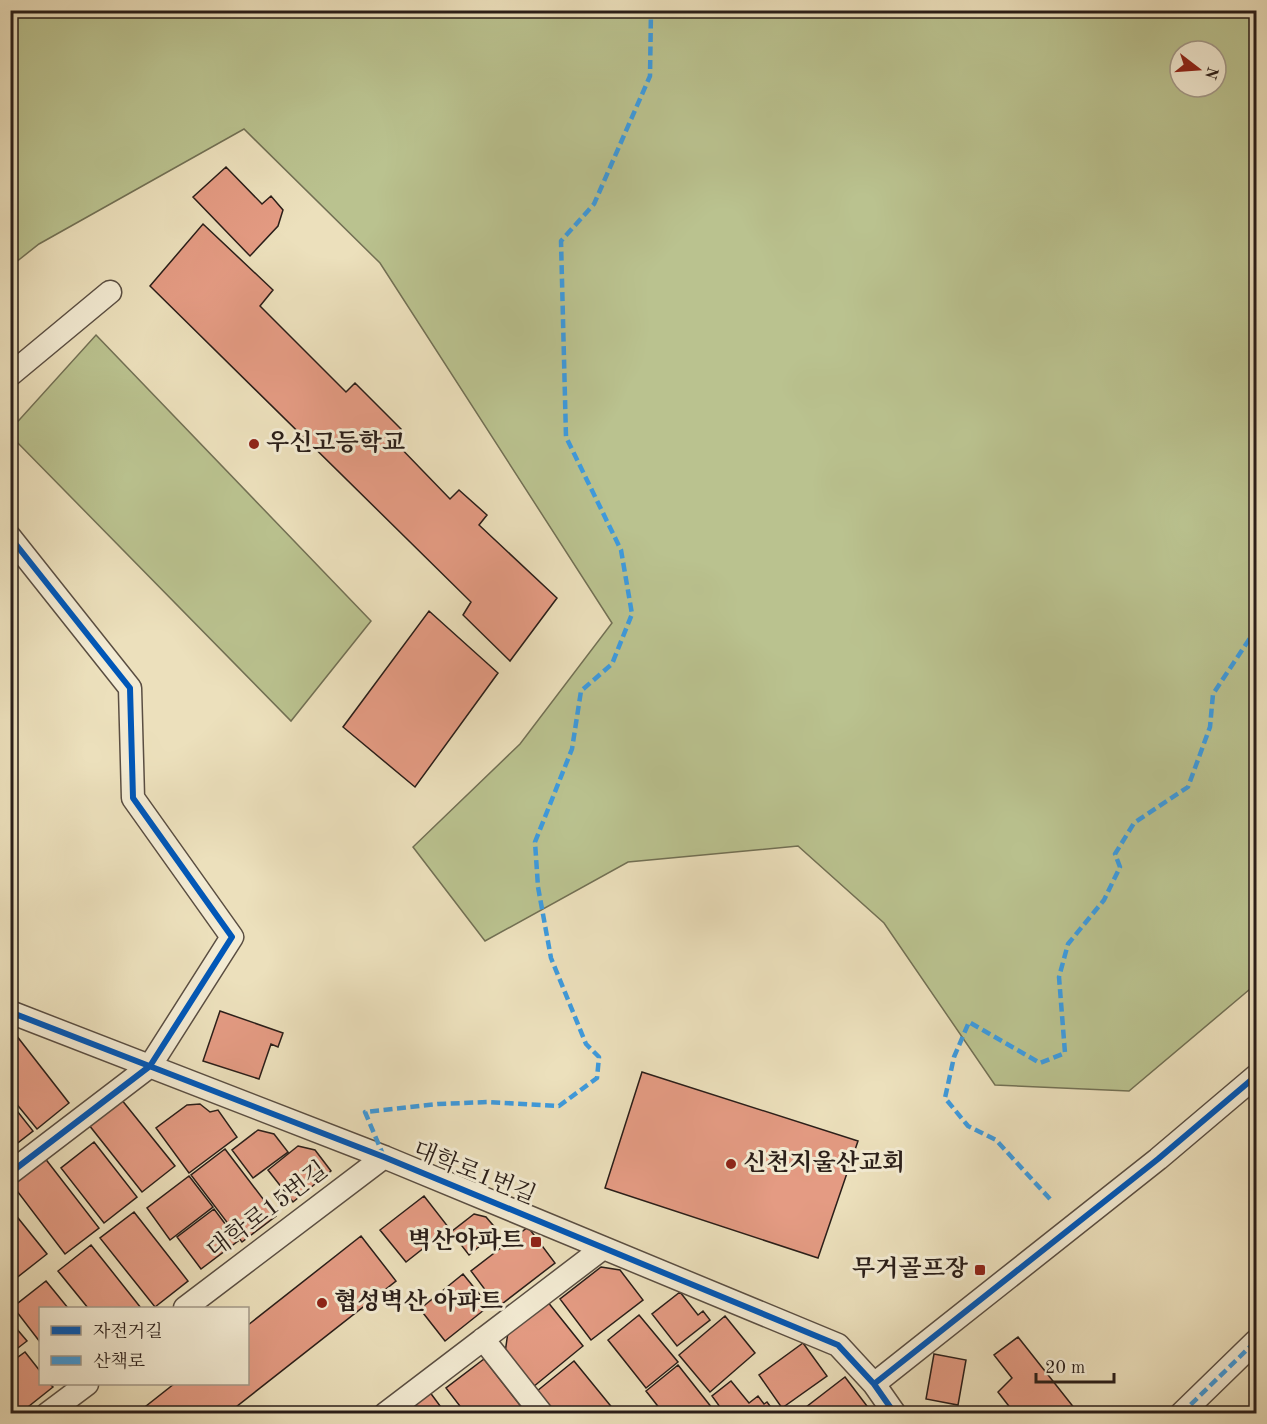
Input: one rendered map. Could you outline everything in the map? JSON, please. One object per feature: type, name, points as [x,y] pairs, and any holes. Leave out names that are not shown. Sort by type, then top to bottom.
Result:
[{"type":"street","points":[[10,375],[110,292]]},
{"type":"street","points":[[10,537],[130,688],[133,798],[232,937],[150,1066],[10,1173]]},
{"type":"street","name":"대학로1번길","points":[[10,1012],[384,1157],[838,1345],[874,1384],[895,1413]]},
{"type":"street","points":[[874,1384],[1158,1159],[1257,1076]]},
{"type":"street","name":"대학로15번길","points":[[186,1307],[384,1157]]},
{"type":"street","points":[[385,1413],[603,1248]]},
{"type":"street","points":[[483,1339],[542,1413]]},
{"type":"street","points":[[1181,1413],[1257,1341]]},
{"type":"street","points":[[47,1413],[84,1385]]},
{"type":"green space","points":[[11,10],[1256,11],[1256,984],[1129,1091],[995,1085],[884,923],[798,846],[628,862],[485,941],[413,847],[520,744],[612,623],[380,263],[244,129],[39,244],[11,266]]},
{"type":"green space","points":[[96,335],[371,621],[291,721],[11,436],[11,429]]},
{"type":"building","points":[[226,167],[262,204],[271,196],[283,210],[278,226],[250,256],[193,197]]},
{"type":"building","points":[[203,224],[273,290],[260,306],[346,392],[355,383],[401,429],[392,439],[450,499],[459,490],[487,515],[479,525],[557,598],[510,661],[463,615],[471,602],[150,286]]},
{"type":"building","points":[[429,611],[498,673],[415,787],[343,727]]},
{"type":"building","points":[[220,1011],[283,1033],[278,1047],[271,1044],[259,1079],[203,1061]]},
{"type":"building","points":[[16,1035],[69,1103],[37,1129],[10,1096],[10,1040]]},
{"type":"building","name":"신천지울산교회","points":[[642,1072],[858,1141],[818,1258],[605,1188]]},
{"type":"building","points":[[121,1099],[175,1166],[142,1192],[89,1125]]},
{"type":"building","points":[[10,1102],[33,1131],[10,1149]]},
{"type":"building","points":[[200,1104],[210,1112],[218,1110],[237,1137],[189,1173],[156,1128],[187,1105]]},
{"type":"building","points":[[258,1130],[274,1134],[288,1152],[253,1178],[232,1150]]},
{"type":"building","points":[[94,1142],[137,1197],[104,1223],[61,1168]]},
{"type":"building","points":[[298,1146],[315,1150],[331,1171],[293,1202],[268,1170]]},
{"type":"building","points":[[225,1149],[276,1216],[242,1242],[191,1175]]},
{"type":"building","points":[[44,1157],[99,1228],[65,1254],[11,1183]]},
{"type":"building","points":[[189,1176],[213,1207],[170,1240],[147,1208]]},
{"type":"building","points":[[424,1196],[449,1228],[406,1262],[380,1230]]},
{"type":"building","points":[[10,1208],[47,1254],[10,1283]]},
{"type":"building","points":[[214,1209],[238,1241],[201,1269],[177,1237]]},
{"type":"building","points":[[134,1212],[188,1281],[155,1307],[100,1238]]},
{"type":"building","points":[[474,1214],[486,1217],[498,1231],[469,1255],[451,1232]]},
{"type":"building","points":[[528,1227],[555,1263],[498,1307],[471,1271]]},
{"type":"building","name":"협성벽산 아파트","points":[[361,1236],[396,1281],[227,1414],[136,1414],[173,1385],[249,1385],[249,1324]]},
{"type":"building","points":[[91,1245],[140,1307],[87,1307],[58,1271]]},
{"type":"building","points":[[601,1267],[620,1270],[643,1300],[591,1340],[560,1299]]},
{"type":"building","points":[[463,1274],[489,1306],[445,1341],[420,1309]]},
{"type":"building","points":[[46,1281],[67,1307],[39,1307],[39,1341],[13,1307]]},
{"type":"building","points":[[680,1292],[698,1315],[703,1311],[710,1320],[677,1346],[652,1314]]},
{"type":"building","points":[[547,1301],[583,1346],[533,1387],[505,1353],[508,1332]]},
{"type":"building","points":[[639,1315],[678,1362],[646,1388],[608,1340]]},
{"type":"building","points":[[725,1316],[755,1353],[710,1392],[679,1355]]},
{"type":"building","points":[[10,1321],[27,1341],[10,1354]]},
{"type":"building","points":[[1018,1337],[1079,1414],[1015,1414],[998,1392],[1012,1378],[994,1355]]},
{"type":"building","points":[[803,1343],[827,1376],[782,1408],[759,1375]]},
{"type":"building","points":[[25,1352],[39,1370],[39,1385],[53,1387],[19,1414],[10,1414],[10,1363]]},
{"type":"building","points":[[934,1354],[966,1360],[958,1405],[926,1399]]},
{"type":"building","points":[[484,1359],[527,1414],[466,1414],[446,1388]]},
{"type":"building","points":[[574,1361],[614,1410],[610,1414],[556,1414],[537,1391]]},
{"type":"building","points":[[678,1365],[715,1414],[664,1414],[646,1391]]},
{"type":"building","points":[[845,1377],[873,1414],[797,1414]]},
{"type":"building","points":[[731,1381],[749,1403],[758,1396],[764,1404],[767,1402],[776,1414],[725,1414],[712,1396]]},
{"type":"building","points":[[429,1391],[446,1414],[400,1414]]},
{"type":"marked path","points":[[384,1157],[365,1112],[438,1104],[488,1102],[559,1106],[597,1078],[599,1057],[586,1044],[551,958],[538,887],[535,842],[572,749],[581,691],[612,664],[632,614],[621,550],[566,437],[561,241],[594,204],[650,76],[651,10]]},
{"type":"marked path","points":[[1050,1199],[996,1140],[968,1126],[945,1098],[954,1057],[969,1022],[1040,1063],[1065,1053],[1059,977],[1068,944],[1104,900],[1120,867],[1115,854],[1134,823],[1188,787],[1210,727],[1213,694],[1256,629]]},
{"type":"marked path","points":[[1181,1414],[1256,1341]]},
{"type":"cycle path","points":[[10,537],[130,688],[133,798],[232,937],[150,1066],[10,1173]]},
{"type":"cycle path","points":[[10,1012],[384,1157],[838,1345],[874,1384],[895,1414]]},
{"type":"cycle path","points":[[874,1384],[1158,1159],[1256,1076]]},
{"type":"place","name":"우신고등학교","points":[[254,444]]},
{"type":"place","name":"신천지울산교회","points":[[731,1164]]},
{"type":"place","name":"벽산아파트","points":[[536,1242]]},
{"type":"place","name":"무거골프장","points":[[980,1270]]},
{"type":"place","name":"협성벽산 아파트","points":[[322,1303]]}]
